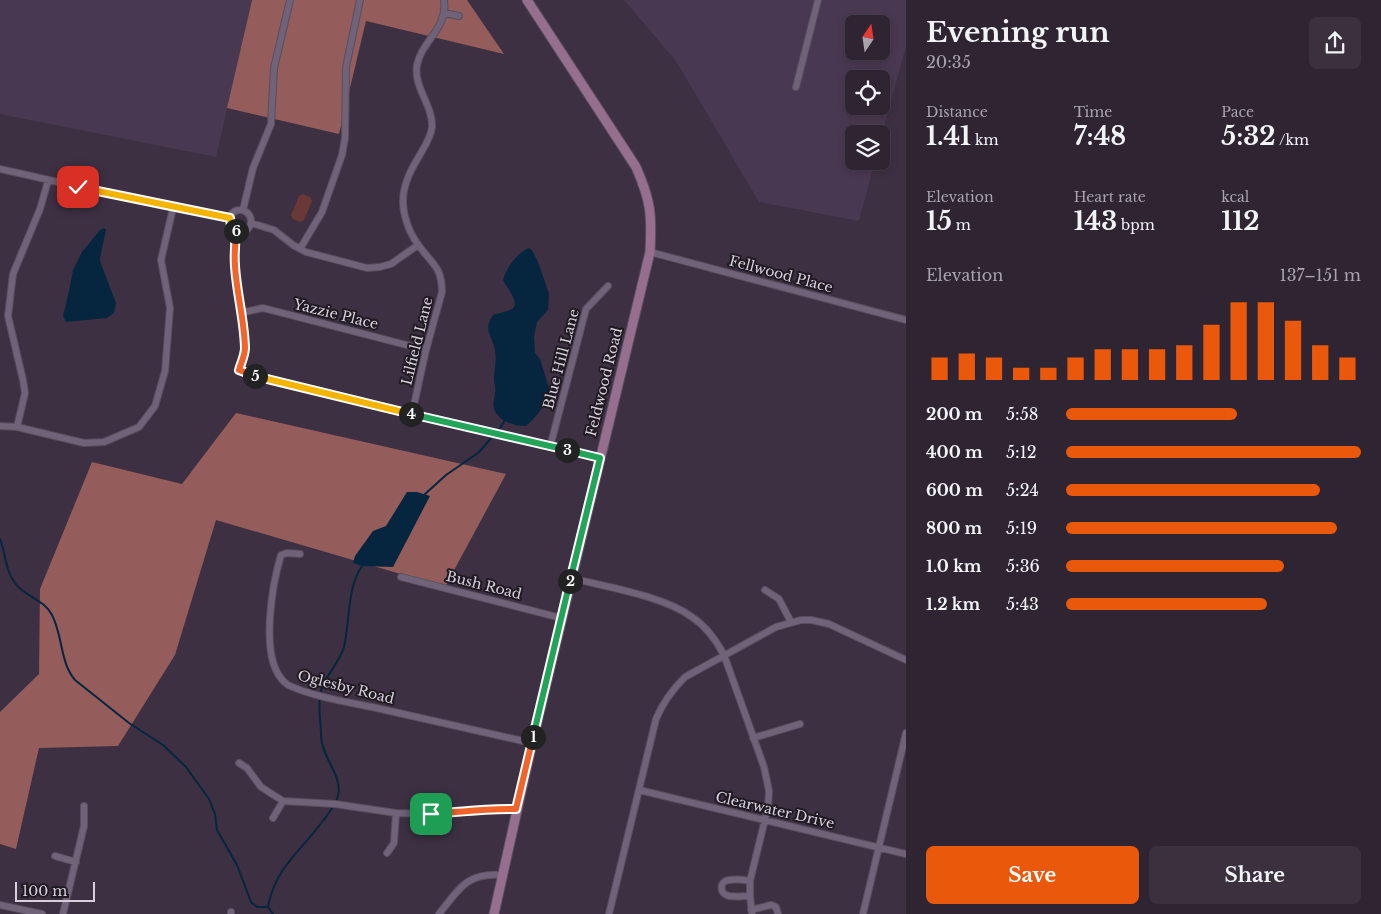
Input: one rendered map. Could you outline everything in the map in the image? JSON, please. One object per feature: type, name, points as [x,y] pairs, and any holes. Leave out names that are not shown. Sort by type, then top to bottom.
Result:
[{"type":"street","points":[[243,210],[253,168],[271,124],[274,68],[290,0]]},
{"type":"street","points":[[300,249],[322,212],[342,155],[345,138],[346,67],[360,0]]},
{"type":"street","name":"Lilfield Lane","points":[[412,414],[426,350],[442,292],[442,284],[436,264],[418,245],[409,230],[404,207],[404,196],[408,176],[428,140],[432,127],[430,113],[417,80],[417,66],[424,50],[441,23],[444,13],[444,0]]},
{"type":"street","name":"Feldwood Road","points":[[494,914],[516,809],[561,618],[650,252],[650,209],[636,168],[527,0]]},
{"type":"street","points":[[796,87],[818,0]]},
{"type":"street","points":[[444,13],[459,16]]},
{"type":"street","points":[[0,169],[173,208],[230,218]]},
{"type":"street","points":[[17,427],[25,393],[8,316],[13,274],[40,209],[48,181]]},
{"type":"street","points":[[0,426],[17,427],[84,442],[104,442],[139,427],[155,406],[165,371],[170,308],[161,260],[173,208]]},
{"type":"street","points":[[243,210],[249,213],[251,223],[247,230],[237,231],[231,226],[230,218],[234,211],[243,210]]},
{"type":"street","points":[[251,223],[274,230],[306,252],[367,268],[391,264],[418,245]]},
{"type":"street","points":[[237,231],[234,265],[245,350],[239,370],[412,414],[600,458]]},
{"type":"street","name":"Fellwood Place","points":[[650,252],[906,320]]},
{"type":"street","name":"Blue Hill Lane","points":[[550,446],[586,308],[608,286]]},
{"type":"street","name":"Yazzie Place","points":[[240,312],[263,308],[426,350]]},
{"type":"street","name":"Oglesby Road","points":[[300,554],[287,553],[281,555],[272,600],[270,636],[276,672],[287,684],[307,692],[532,742]]},
{"type":"street","name":"Bush Road","points":[[401,577],[561,618]]},
{"type":"street","points":[[571,578],[660,601],[678,608],[705,627],[716,640],[724,655],[764,767],[769,791],[768,807],[750,881],[752,912],[771,905],[776,907],[778,914]]},
{"type":"street","points":[[765,590],[779,599],[791,622]]},
{"type":"street","points":[[609,914],[656,719],[665,699],[685,677],[776,627],[791,622],[810,620],[829,624],[906,660]]},
{"type":"street","points":[[753,738],[800,724]]},
{"type":"street","points":[[863,914],[906,733]]},
{"type":"street","points":[[239,762],[247,768],[261,787],[283,802],[335,804],[396,813],[431,814],[470,812],[495,808],[516,809]]},
{"type":"street","name":"Clearwater Drive","points":[[639,790],[906,854]]},
{"type":"street","points":[[274,818],[283,802]]},
{"type":"street","points":[[62,914],[84,826],[84,806]]},
{"type":"street","points":[[387,853],[394,843],[396,813]]},
{"type":"street","points":[[55,856],[76,862]]},
{"type":"street","points":[[439,914],[468,880],[490,874],[502,875]]},
{"type":"street","points":[[750,881],[728,880],[723,882],[721,887],[722,892],[727,896],[750,896]]},
{"type":"street","points":[[0,905],[42,914]]},
{"type":"shaded area","points":[[0,0],[252,0],[216,157],[0,114]]},
{"type":"shaded area","points":[[252,0],[467,0],[504,54],[366,21],[339,134],[227,108]]},
{"type":"shaded area","points":[[624,0],[906,0],[906,46],[890,105],[890,70],[845,70],[845,115],[887,115],[885,125],[845,125],[845,170],[873,170],[859,221],[759,202],[676,61]]},
{"type":"shaded area","points":[[303,194],[310,197],[312,201],[304,220],[300,222],[293,219],[291,215],[299,196]]},
{"type":"shaded area","points":[[236,413],[506,474],[445,587],[216,520],[175,655],[118,746],[39,748],[16,849],[0,844],[0,712],[39,674],[40,589],[92,462],[182,484]]},
{"type":"water","points":[[104,228],[106,230],[100,258],[116,303],[114,313],[107,318],[66,322],[63,316],[73,270],[82,252],[100,230]]},
{"type":"water","points":[[529,248],[538,262],[549,294],[548,310],[537,322],[534,337],[535,353],[540,359],[550,391],[541,410],[526,426],[516,425],[503,420],[494,409],[496,354],[488,325],[493,315],[510,310],[514,306],[514,299],[503,280],[513,261],[520,253]]},
{"type":"water","points":[[407,492],[417,492],[430,496],[393,567],[362,566],[353,563],[355,556],[373,531],[386,526]]},
{"type":"waterway","points":[[499,430],[505,420]]},
{"type":"waterway","points":[[424,495],[446,475],[478,453],[494,435]]},
{"type":"waterway","points":[[0,539],[9,573],[15,583],[24,592],[45,606],[52,615],[56,623],[64,658],[75,680],[129,723],[163,745],[186,767],[209,799],[215,814],[217,830],[237,865],[251,902],[257,907],[268,907]]},
{"type":"waterway","points":[[273,914],[268,907],[276,881],[289,861],[329,813],[338,796],[338,781],[322,744],[319,699],[325,681],[344,647],[351,594],[357,574],[362,566]]},
{"type":"route","points":[[78,187],[173,208],[230,218],[231,226],[237,231],[234,265],[245,350],[239,370],[248,374],[412,414],[600,458],[516,809],[495,808],[470,812],[431,814]]}]
